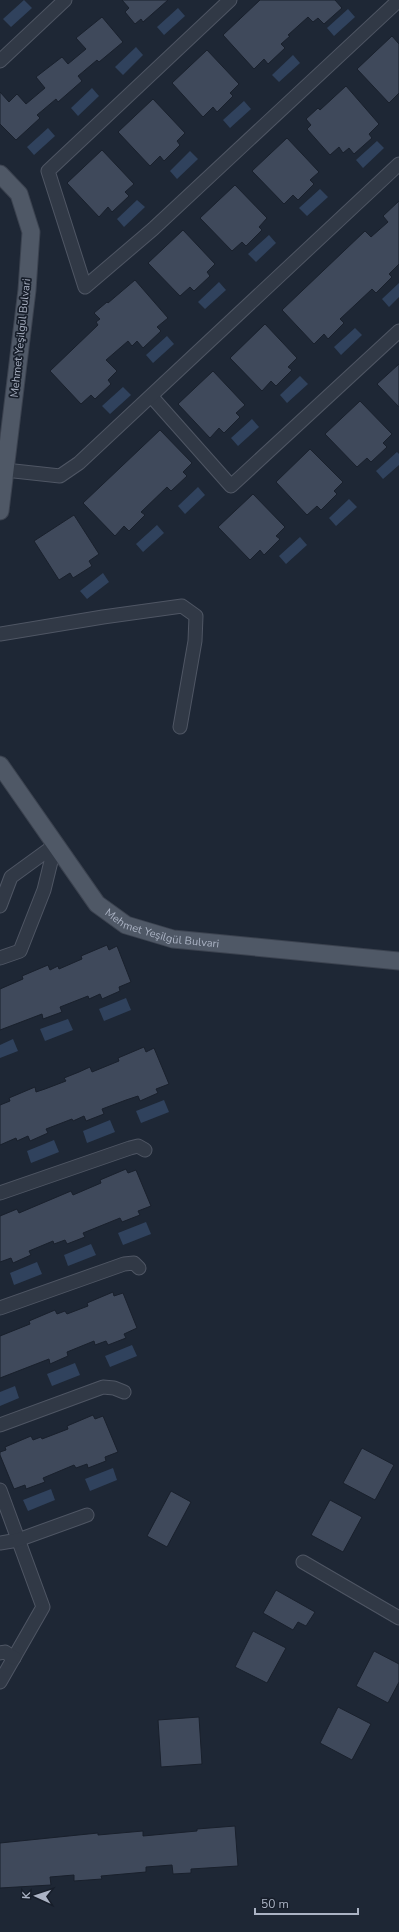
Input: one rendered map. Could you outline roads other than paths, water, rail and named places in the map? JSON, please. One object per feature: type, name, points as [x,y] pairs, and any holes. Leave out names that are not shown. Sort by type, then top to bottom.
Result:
[{"type":"main road","name":"Mehmet Yeşilgül Bulvari","points":[[0,174],[18,194],[31,232],[26,290],[0,511]]},
{"type":"main road","name":"Mehmet Yeşilgül Bulvari","points":[[0,765],[97,904],[126,925],[173,939],[399,961]]},
{"type":"street","points":[[0,61],[65,0]]},
{"type":"street","points":[[230,0],[48,171],[85,288],[153,229],[399,0]]},
{"type":"street","points":[[5,470],[60,476],[79,463],[152,397],[399,164]]},
{"type":"street","points":[[152,397],[231,486],[399,331]]},
{"type":"street","points":[[0,634],[182,606],[196,616],[195,641],[180,727]]},
{"type":"street","points":[[0,906],[12,877],[55,845]]},
{"type":"street","points":[[0,958],[20,951],[44,890],[55,845]]},
{"type":"street","points":[[0,1193],[130,1148],[138,1146],[145,1150]]},
{"type":"street","points":[[0,1308],[124,1264],[134,1264],[139,1268]]},
{"type":"street","points":[[0,1425],[103,1387],[114,1388],[124,1392]]},
{"type":"street","points":[[0,1490],[43,1607],[0,1682]]},
{"type":"street","points":[[0,1543],[18,1540],[87,1515]]},
{"type":"street","points":[[303,1562],[399,1618]]},
{"type":"street","points":[[0,1653],[5,1652],[14,1658]]},
{"type":"water","points":[[24,0],[32,8],[11,27],[3,19]]},
{"type":"water","points":[[178,8],[185,16],[164,35],[157,27]]},
{"type":"water","points":[[348,9],[355,17],[334,36],[327,28]]},
{"type":"water","points":[[136,47],[143,55],[123,75],[115,67]]},
{"type":"water","points":[[293,55],[300,63],[279,82],[272,75]]},
{"type":"water","points":[[92,88],[99,96],[78,116],[71,108]]},
{"type":"water","points":[[244,101],[251,109],[230,128],[223,120]]},
{"type":"water","points":[[48,128],[55,136],[34,155],[27,147]]},
{"type":"water","points":[[377,141],[384,148],[363,168],[356,160]]},
{"type":"water","points":[[190,151],[198,159],[177,179],[170,171]]},
{"type":"water","points":[[320,189],[328,197],[307,216],[299,208]]},
{"type":"water","points":[[137,200],[145,207],[124,227],[117,219]]},
{"type":"water","points":[[269,235],[276,243],[256,262],[248,254]]},
{"type":"water","points":[[219,282],[226,290],[205,309],[198,302]]},
{"type":"water","points":[[399,283],[399,297],[389,307],[382,299]]},
{"type":"water","points":[[355,328],[362,335],[341,355],[334,347]]},
{"type":"water","points":[[167,336],[174,344],[153,363],[146,355]]},
{"type":"water","points":[[300,376],[308,384],[287,403],[280,395]]},
{"type":"water","points":[[123,387],[131,395],[110,414],[102,406]]},
{"type":"water","points":[[252,419],[259,427],[238,446],[231,438]]},
{"type":"water","points":[[397,452],[399,454],[399,465],[383,479],[376,471]]},
{"type":"water","points":[[198,487],[205,495],[185,514],[178,506]]},
{"type":"water","points":[[349,499],[357,507],[336,526],[329,518]]},
{"type":"water","points":[[157,525],[164,533],[143,552],[136,544]]},
{"type":"water","points":[[300,537],[307,545],[286,564],[279,556]]},
{"type":"water","points":[[103,573],[109,582],[87,599],[80,591]]},
{"type":"water","points":[[126,998],[131,1010],[104,1021],[99,1009]]},
{"type":"water","points":[[68,1019],[73,1030],[45,1041],[40,1029]]},
{"type":"water","points":[[13,1039],[18,1051],[0,1058],[0,1045]]},
{"type":"water","points":[[164,1100],[169,1112],[141,1123],[136,1111]]},
{"type":"water","points":[[110,1120],[115,1132],[87,1143],[83,1131]]},
{"type":"water","points":[[54,1140],[59,1152],[31,1163],[27,1151]]},
{"type":"water","points":[[146,1222],[151,1234],[123,1245],[118,1233]]},
{"type":"water","points":[[91,1244],[96,1255],[68,1266],[64,1255]]},
{"type":"water","points":[[37,1262],[42,1274],[14,1285],[10,1273]]},
{"type":"water","points":[[132,1345],[137,1356],[110,1367],[105,1356]]},
{"type":"water","points":[[75,1363],[80,1375],[52,1386],[47,1374]]},
{"type":"water","points":[[15,1386],[19,1398],[0,1406],[0,1392]]},
{"type":"water","points":[[113,1468],[117,1480],[90,1491],[85,1479]]},
{"type":"water","points":[[51,1489],[55,1500],[28,1511],[23,1500]]}]
